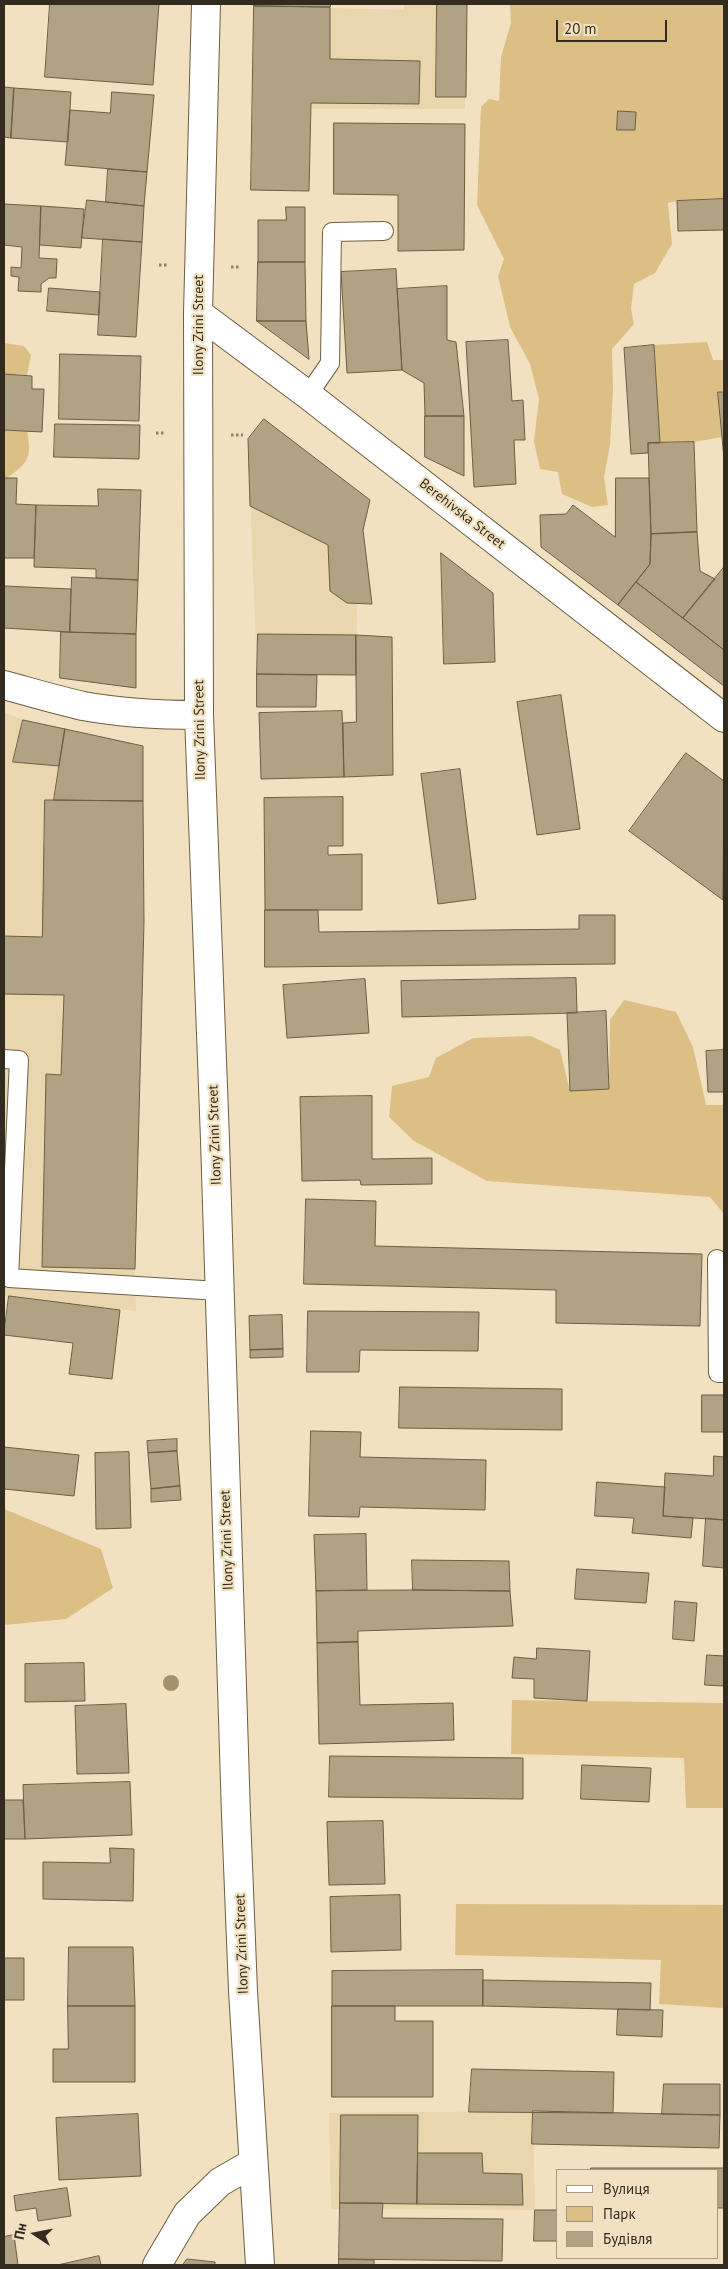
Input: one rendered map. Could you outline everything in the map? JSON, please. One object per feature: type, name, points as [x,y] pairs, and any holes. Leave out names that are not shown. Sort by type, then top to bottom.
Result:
[{"type":"main road","name":"Ilony Zrini Street","points":[[206,4],[198,313],[198,715],[237,1835],[253,2163],[260,2265]]},
{"type":"main road","name":"Berehivska Street","points":[[198,313],[308,395],[724,718]]},
{"type":"main road","points":[[4,685],[83,706],[151,715],[198,715]]},
{"type":"main road","points":[[157,2265],[187,2214],[220,2182],[253,2163]]},
{"type":"lane","points":[[308,395],[330,363],[332,232],[384,231]]},
{"type":"lane","points":[[4,1059],[19,1060],[6,1278],[219,1291]]},
{"type":"lane","points":[[717,1259],[718,1373],[724,1373]]},
{"type":"shaded area","points":[[404,4],[467,4],[465,109],[253,109],[254,6],[404,10]]},
{"type":"shaded area","points":[[264,419],[370,500],[363,530],[372,604],[357,603],[356,675],[257,674],[248,439]]},
{"type":"shaded area","points":[[4,712],[23,720],[65,729],[55,800],[143,801],[144,922],[135,1269],[136,1311],[4,1296]]},
{"type":"shaded area","points":[[533,2111],[535,2210],[331,2209],[329,2113]]},
{"type":"green space","points":[[510,4],[724,4],[724,199],[668,203],[672,244],[655,273],[634,284],[631,309],[634,324],[612,349],[613,390],[610,445],[604,477],[608,505],[592,507],[562,494],[558,472],[540,469],[534,441],[539,399],[530,364],[510,327],[498,276],[504,259],[477,205],[481,107],[489,99],[499,101],[501,57],[511,23]]},
{"type":"green space","points":[[707,342],[713,360],[724,360],[724,392],[719,392],[722,437],[694,442],[660,443],[654,345]]},
{"type":"green space","points":[[4,343],[24,346],[31,355],[27,375],[4,374]]},
{"type":"green space","points":[[4,430],[27,431],[29,447],[27,459],[20,468],[7,478],[4,478]]},
{"type":"green space","points":[[624,1000],[676,1012],[693,1047],[706,1105],[724,1105],[724,1214],[710,1197],[487,1181],[414,1141],[389,1117],[392,1086],[429,1077],[436,1058],[473,1038],[531,1036],[560,1050],[570,1091],[609,1089],[610,1020]]},
{"type":"green space","points":[[4,1509],[101,1549],[113,1588],[66,1619],[4,1625]]},
{"type":"green space","points":[[512,1700],[724,1703],[724,1808],[686,1808],[684,1758],[511,1754]]},
{"type":"green space","points":[[456,1904],[724,1905],[724,2008],[659,2004],[661,1960],[455,1955]]},
{"type":"building","points":[[50,4],[159,4],[153,85],[45,77]]},
{"type":"building","points":[[254,4],[331,4],[330,7],[254,6]]},
{"type":"building","points":[[437,4],[467,4],[466,97],[436,97]]},
{"type":"building","points":[[254,6],[330,7],[330,59],[420,61],[419,104],[311,103],[309,191],[251,190]]},
{"type":"building","points":[[4,87],[14,88],[11,138],[4,137]]},
{"type":"building","points":[[14,88],[71,92],[68,142],[11,138]]},
{"type":"building","points":[[112,92],[154,95],[147,172],[65,165],[70,110],[110,113]]},
{"type":"building","points":[[618,111],[636,112],[635,130],[617,130]]},
{"type":"building","points":[[334,123],[465,124],[464,250],[398,251],[398,195],[334,194]]},
{"type":"building","points":[[108,169],[147,172],[144,206],[106,202]]},
{"type":"building","points":[[724,199],[724,230],[678,231],[677,201]]},
{"type":"building","points":[[87,200],[144,206],[142,242],[82,238]]},
{"type":"building","points":[[4,204],[41,206],[39,258],[57,259],[56,278],[49,278],[41,284],[41,292],[18,291],[19,277],[11,276],[11,267],[21,268],[22,247],[4,245]]},
{"type":"building","points":[[41,206],[84,209],[81,248],[40,245]]},
{"type":"building","points":[[286,207],[305,207],[305,262],[258,262],[258,220],[286,220]]},
{"type":"building","points":[[103,239],[142,242],[136,337],[98,335]]},
{"type":"building","points":[[258,262],[305,262],[306,321],[257,321]]},
{"type":"building","points":[[396,269],[402,370],[347,373],[341,272]]},
{"type":"building","points":[[447,286],[447,340],[456,342],[464,416],[425,416],[424,383],[402,370],[397,289]]},
{"type":"building","points":[[49,288],[100,292],[99,315],[47,311]]},
{"type":"building","points":[[257,321],[306,321],[309,359]]},
{"type":"building","points":[[508,340],[512,401],[523,400],[525,440],[514,440],[516,484],[474,487],[466,342]]},
{"type":"building","points":[[654,345],[660,443],[648,443],[648,453],[631,454],[624,348]]},
{"type":"building","points":[[60,354],[141,356],[139,421],[59,419]]},
{"type":"building","points":[[4,374],[32,376],[32,389],[44,389],[42,432],[4,430]]},
{"type":"building","points":[[718,392],[724,392],[724,459],[722,437]]},
{"type":"building","points":[[425,416],[464,416],[464,476],[425,457]]},
{"type":"building","points":[[264,419],[370,500],[363,530],[372,604],[347,603],[330,591],[328,545],[250,506],[248,439]]},
{"type":"building","points":[[55,424],[140,425],[139,459],[54,457]]},
{"type":"building","points":[[694,442],[697,532],[651,534],[648,443]]},
{"type":"building","points":[[4,478],[17,478],[16,504],[36,505],[34,558],[4,558]]},
{"type":"building","points":[[616,478],[649,478],[651,534],[650,564],[618,605],[541,547],[540,515],[566,514],[573,505],[615,537]]},
{"type":"building","points":[[98,489],[141,490],[138,580],[96,578],[96,569],[34,567],[36,505],[98,506]]},
{"type":"building","points":[[697,532],[700,571],[715,579],[683,618],[636,582],[650,564],[651,534]]},
{"type":"building","points":[[441,553],[493,593],[495,662],[444,664]]},
{"type":"building","points":[[724,567],[724,650],[683,618]]},
{"type":"building","points":[[72,577],[138,580],[136,634],[70,632]]},
{"type":"building","points":[[636,582],[724,650],[724,686],[618,605]]},
{"type":"building","points":[[4,586],[71,589],[70,632],[4,628]]},
{"type":"building","points":[[61,632],[136,634],[136,688],[60,678]]},
{"type":"building","points":[[258,634],[356,635],[356,675],[257,674]]},
{"type":"building","points":[[356,635],[392,637],[393,775],[344,777],[343,723],[356,722]]},
{"type":"building","points":[[257,674],[317,675],[316,707],[257,707]]},
{"type":"building","points":[[561,695],[580,829],[537,835],[517,702]]},
{"type":"building","points":[[342,711],[344,777],[261,779],[259,713]]},
{"type":"building","points":[[23,720],[65,729],[59,766],[13,762]]},
{"type":"building","points":[[65,729],[143,746],[143,801],[54,800]]},
{"type":"building","points":[[686,753],[724,781],[723,900],[629,831]]},
{"type":"building","points":[[460,769],[476,899],[438,904],[421,774]]},
{"type":"building","points":[[343,797],[343,846],[328,846],[328,855],[362,854],[362,910],[265,910],[264,798]]},
{"type":"building","points":[[45,800],[143,801],[144,922],[135,1269],[42,1267],[46,1074],[61,1075],[64,995],[4,994],[4,936],[42,937]]},
{"type":"building","points":[[265,910],[318,910],[319,932],[579,929],[579,915],[615,915],[615,964],[265,967]]},
{"type":"building","points":[[576,978],[577,1013],[402,1017],[401,981]]},
{"type":"building","points":[[365,979],[369,1033],[287,1038],[283,985]]},
{"type":"building","points":[[606,1011],[609,1089],[570,1091],[567,1013]]},
{"type":"building","points":[[724,1050],[724,1092],[708,1092],[706,1051]]},
{"type":"building","points":[[372,1096],[372,1159],[432,1158],[432,1184],[361,1185],[360,1180],[302,1181],[300,1097]]},
{"type":"building","points":[[306,1199],[376,1201],[375,1246],[702,1254],[700,1326],[556,1323],[556,1290],[304,1284]]},
{"type":"building","points":[[9,1296],[120,1310],[112,1379],[69,1374],[73,1343],[4,1335]]},
{"type":"building","points":[[308,1311],[479,1312],[478,1351],[360,1350],[359,1372],[307,1372]]},
{"type":"building","points":[[282,1315],[283,1349],[250,1350],[249,1316]]},
{"type":"building","points":[[283,1349],[283,1357],[250,1358],[250,1350]]},
{"type":"building","points":[[400,1387],[562,1389],[562,1430],[399,1428]]},
{"type":"building","points":[[702,1395],[724,1395],[724,1432],[702,1432]]},
{"type":"building","points":[[311,1431],[361,1432],[360,1457],[486,1460],[485,1510],[360,1507],[359,1517],[309,1516]]},
{"type":"building","points":[[177,1439],[177,1451],[148,1453],[147,1441]]},
{"type":"building","points":[[4,1447],[79,1455],[74,1496],[4,1489]]},
{"type":"building","points":[[177,1451],[180,1486],[151,1489],[148,1453]]},
{"type":"building","points":[[129,1452],[131,1528],[96,1529],[95,1453]]},
{"type":"building","points":[[714,1456],[724,1457],[724,1520],[663,1516],[665,1473],[713,1476]]},
{"type":"building","points":[[597,1482],[665,1487],[663,1516],[693,1518],[691,1538],[632,1533],[634,1518],[595,1516]]},
{"type":"building","points":[[180,1486],[181,1500],[151,1502],[151,1489]]},
{"type":"building","points":[[706,1518],[724,1520],[724,1568],[703,1566]]},
{"type":"building","points":[[366,1534],[367,1590],[316,1591],[314,1535]]},
{"type":"building","points":[[412,1560],[509,1561],[510,1591],[413,1590]]},
{"type":"building","points":[[577,1569],[649,1573],[646,1603],[575,1599]]},
{"type":"building","points":[[316,1591],[510,1591],[513,1626],[358,1631],[358,1642],[317,1643]]},
{"type":"building","points":[[675,1601],[697,1603],[694,1641],[673,1639]]},
{"type":"building","points":[[358,1642],[360,1705],[453,1703],[454,1740],[319,1744],[317,1643]]},
{"type":"building","points":[[537,1648],[590,1651],[587,1701],[534,1698],[534,1679],[512,1678],[514,1657],[536,1659]]},
{"type":"building","points":[[707,1655],[724,1656],[724,1686],[705,1685]]},
{"type":"building","points":[[84,1663],[85,1701],[25,1702],[25,1664]]},
{"type":"building","points":[[126,1704],[129,1773],[77,1774],[75,1706]]},
{"type":"building","points":[[330,1756],[523,1758],[523,1799],[329,1797]]},
{"type":"building","points":[[582,1765],[651,1768],[649,1802],[581,1799]]},
{"type":"building","points":[[130,1782],[132,1835],[25,1839],[23,1785]]},
{"type":"building","points":[[4,1800],[23,1800],[25,1839],[4,1839]]},
{"type":"building","points":[[383,1821],[385,1884],[329,1885],[327,1822]]},
{"type":"building","points":[[110,1848],[134,1849],[133,1901],[43,1899],[43,1862],[110,1863]]},
{"type":"building","points":[[400,1895],[401,1950],[331,1952],[330,1897]]},
{"type":"building","points":[[69,1947],[133,1947],[135,2006],[68,2006]]},
{"type":"building","points":[[4,1958],[24,1958],[24,2000],[4,2000]]},
{"type":"building","points":[[483,1970],[483,2006],[332,2006],[332,1971]]},
{"type":"building","points":[[483,1980],[651,1983],[650,2010],[483,2006]]},
{"type":"building","points":[[68,2006],[135,2006],[135,2082],[53,2082],[53,2049],[68,2049]]},
{"type":"building","points":[[332,2006],[395,2006],[395,2021],[433,2021],[433,2097],[332,2097]]},
{"type":"building","points":[[618,2009],[663,2010],[662,2037],[617,2035]]},
{"type":"building","points":[[472,2069],[614,2072],[613,2113],[469,2112]]},
{"type":"building","points":[[664,2084],[720,2084],[720,2115],[662,2114]]},
{"type":"building","points":[[533,2111],[720,2115],[719,2148],[532,2144]]},
{"type":"building","points":[[138,2114],[141,2176],[59,2180],[56,2118]]},
{"type":"building","points":[[341,2115],[418,2115],[417,2204],[340,2203]]},
{"type":"building","points":[[418,2153],[482,2153],[483,2173],[522,2174],[523,2205],[417,2204]]},
{"type":"building","points":[[724,2168],[724,2208],[718,2208],[718,2169],[591,2169]]},
{"type":"building","points":[[67,2188],[71,2216],[38,2221],[36,2208],[16,2211],[14,2196]]},
{"type":"building","points":[[340,2203],[383,2203],[382,2218],[503,2219],[502,2261],[339,2259]]},
{"type":"building","points":[[535,2210],[556,2210],[556,2241],[534,2241]]},
{"type":"building","points":[[14,2235],[18,2265],[4,2265],[4,2237]]},
{"type":"building","points":[[99,2256],[101,2265],[58,2265]]},
{"type":"building","points":[[187,2259],[215,2262],[215,2265],[183,2265]]},
{"type":"building","points":[[339,2259],[374,2260],[374,2265],[339,2265]]}]
